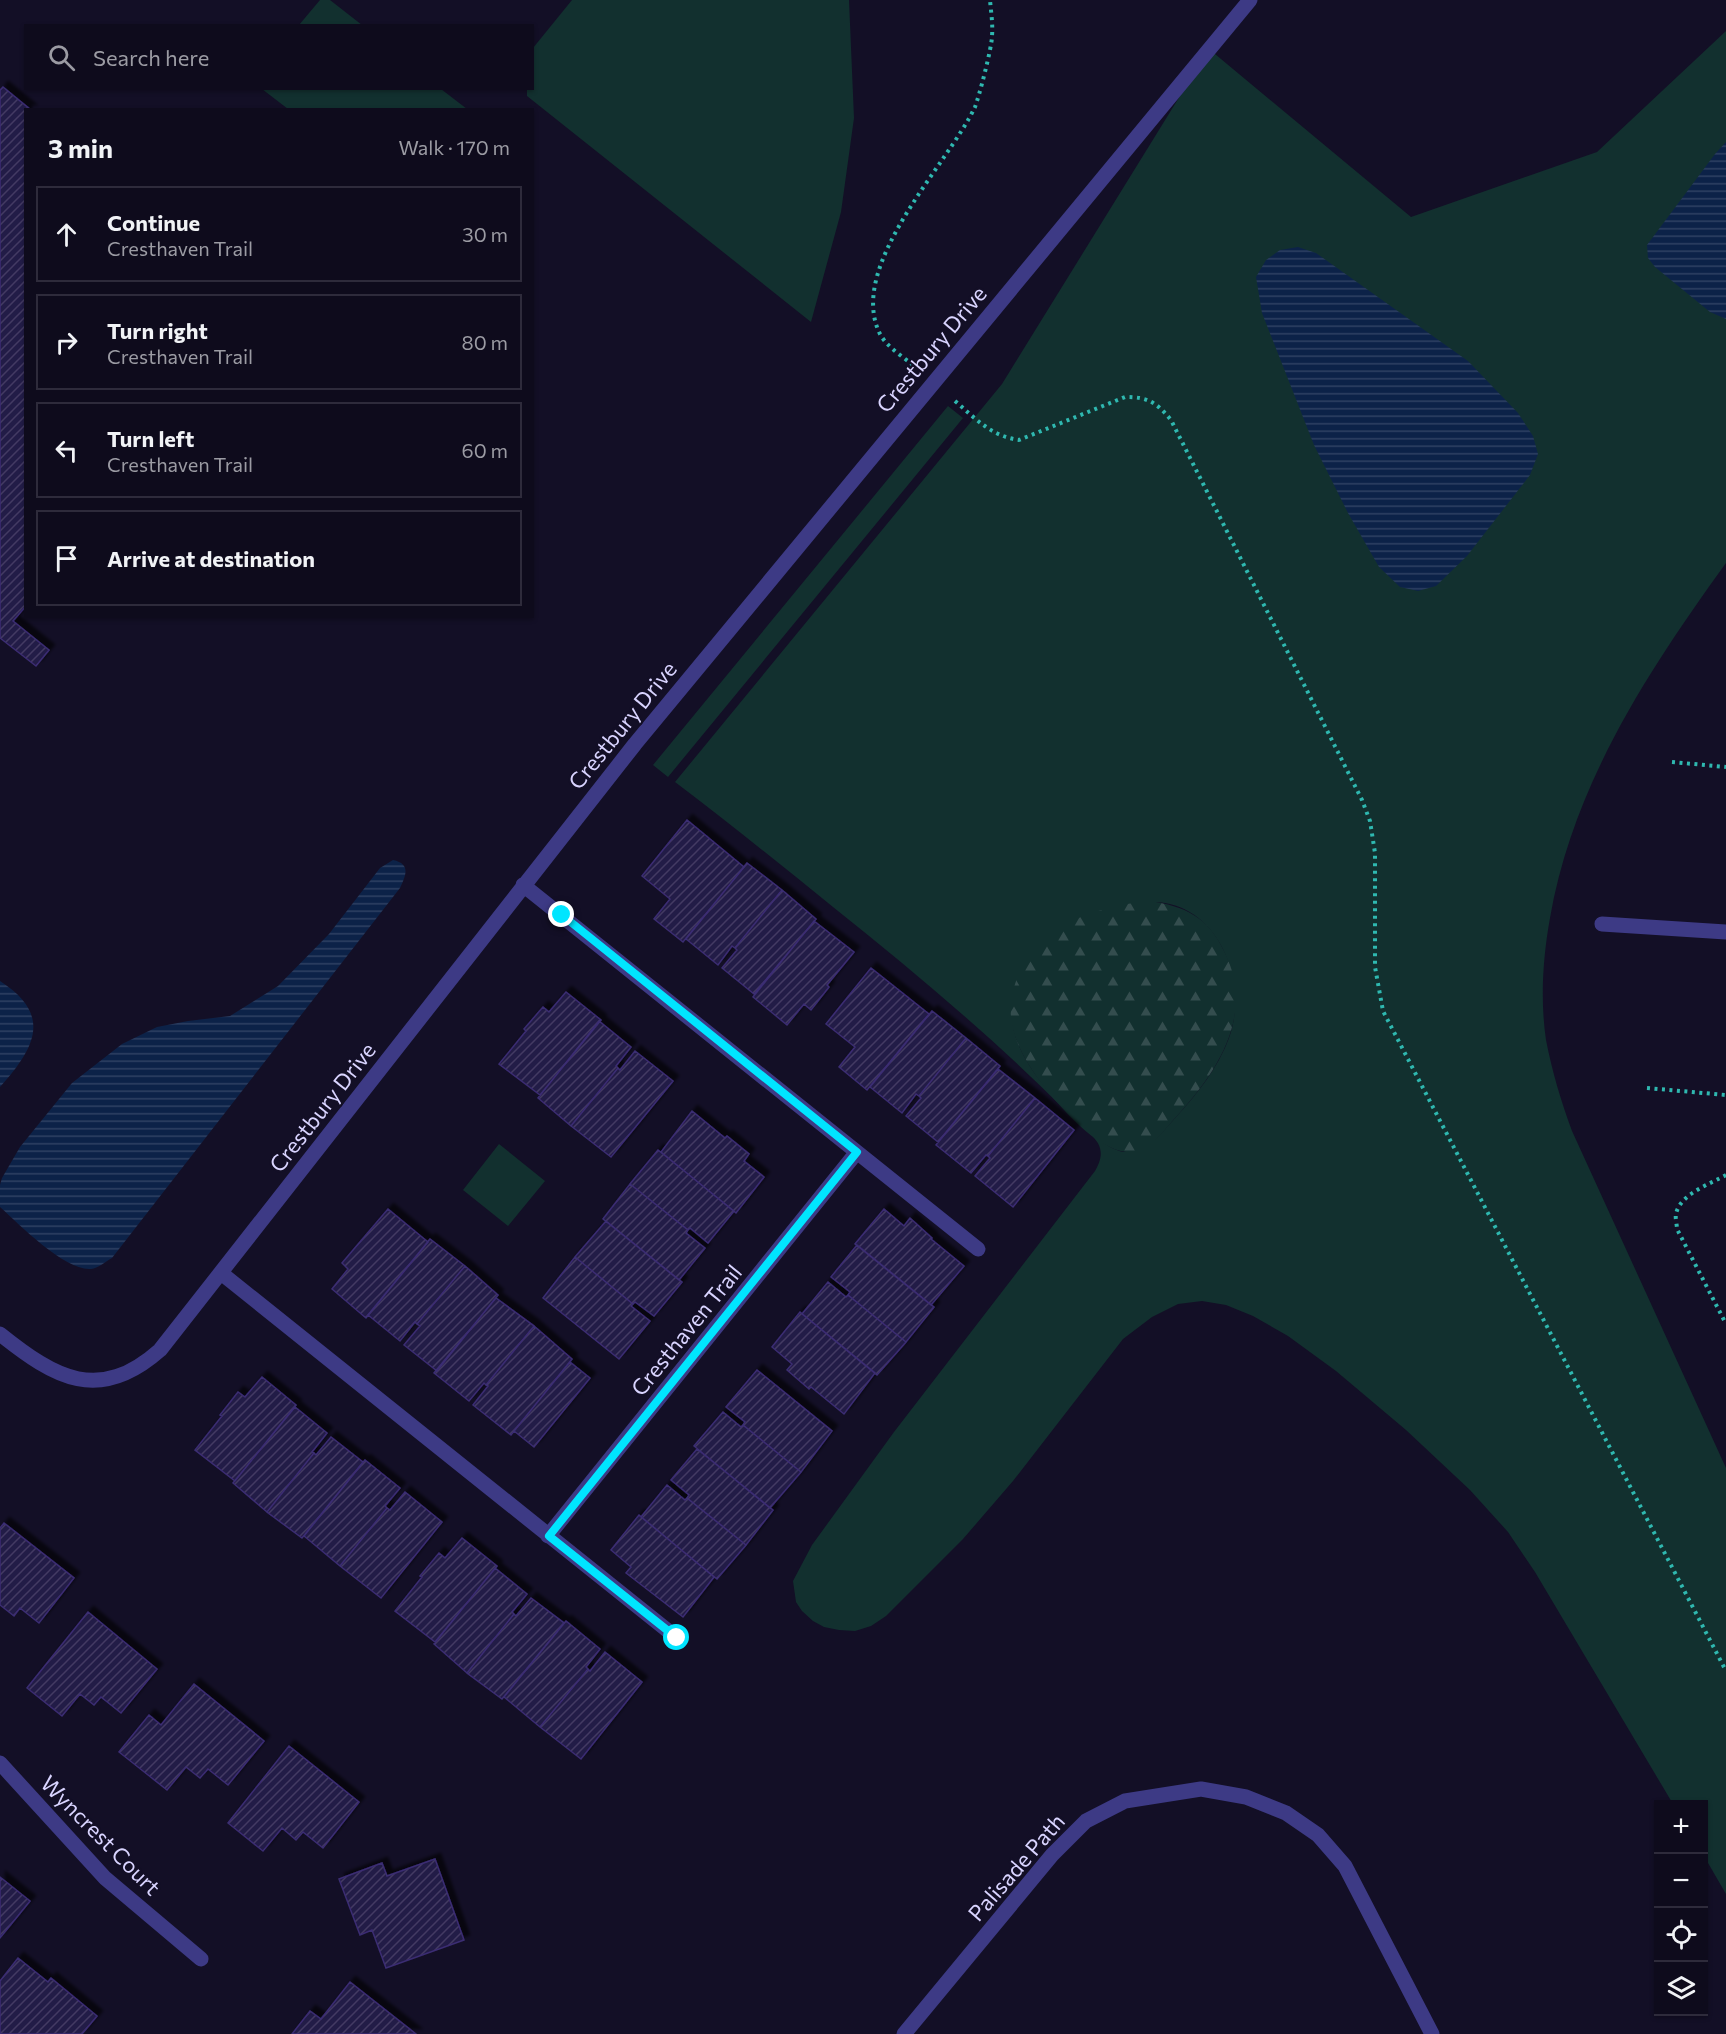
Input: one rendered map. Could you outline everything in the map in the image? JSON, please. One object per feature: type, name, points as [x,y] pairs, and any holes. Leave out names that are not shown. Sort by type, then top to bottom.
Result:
[{"type":"street","name":"Crestbury Drive","points":[[0,1334],[38,1363],[58,1374],[87,1380],[115,1377],[139,1367],[160,1350],[523,885],[674,696],[1250,0]]},
{"type":"street","points":[[523,885],[978,1249]]},
{"type":"street","points":[[1602,924],[1726,932]]},
{"type":"street","name":"Cresthaven Trail","points":[[549,1536],[857,1152]]},
{"type":"street","points":[[221,1274],[677,1638]]},
{"type":"street","name":"Wyncrest Court","points":[[0,1763],[105,1878],[201,1959]]},
{"type":"street","name":"Palisade Path","points":[[904,2034],[1052,1855],[1086,1821],[1125,1801],[1201,1789],[1246,1797],[1286,1813],[1318,1835],[1345,1866],[1432,2034]]},
{"type":"path","points":[[897,352],[881,334],[874,317],[875,289],[880,261],[903,220],[975,106],[993,38],[990,0]]},
{"type":"path","points":[[972,415],[1002,438],[1019,441],[1125,397],[1141,397],[1159,405],[1171,420],[1362,800],[1370,821],[1375,853],[1374,967],[1383,1011],[1726,1671]]},
{"type":"path","points":[[1672,762],[1726,766]]},
{"type":"path","points":[[1647,1088],[1726,1095]]},
{"type":"path","points":[[1726,1175],[1696,1191],[1682,1202],[1676,1214],[1677,1229],[1726,1324]]},
{"type":"green space","points":[[320,0],[330,0],[361,24],[300,24]]},
{"type":"green space","points":[[572,0],[849,0],[854,118],[841,212],[811,322],[527,96],[527,90],[534,90],[534,47]]},
{"type":"green space","points":[[1726,31],[1726,563],[1642,688],[1595,776],[1576,822],[1561,869],[1550,918],[1544,963],[1543,994],[1548,1052],[1572,1131],[1726,1468],[1726,1894],[1708,1863],[1708,1800],[1671,1800],[1535,1572],[1508,1532],[1470,1490],[1406,1430],[1336,1371],[1288,1336],[1253,1316],[1226,1305],[1202,1301],[1178,1304],[1152,1317],[1123,1339],[1013,1481],[963,1539],[886,1616],[871,1626],[855,1631],[824,1627],[802,1611],[796,1602],[793,1581],[812,1545],[894,1432],[1095,1171],[1101,1154],[1100,1148],[1093,1137],[1075,1121],[1100,1141],[1122,1152],[1137,1150],[1150,1144],[1192,1099],[1219,1060],[1229,1038],[1234,1016],[1235,994],[1231,971],[1223,949],[1211,931],[1195,916],[1175,906],[1152,902],[1137,906],[1028,959],[1017,981],[1012,1001],[1012,1020],[1016,1039],[1035,1074],[1063,1108],[1008,1055],[922,980],[675,782],[1002,384],[1209,49],[1411,217],[1597,152]]},
{"type":"green space","points":[[263,90],[442,90],[466,108],[287,108]]},
{"type":"green space","points":[[948,406],[963,418],[668,777],[653,765]]},
{"type":"green space","points":[[1149,901],[1174,906],[1194,915],[1218,939],[1233,974],[1236,997],[1234,1019],[1228,1040],[1206,1081],[1154,1141],[1141,1150],[1126,1152],[1105,1145],[1086,1132],[1061,1107],[1041,1082],[1023,1055],[1015,1035],[1012,1025],[1012,997],[1015,983],[1028,957],[1037,946],[1059,928],[1080,917],[1102,910]]},
{"type":"green space","points":[[499,1144],[545,1181],[508,1226],[463,1190]]},
{"type":"water","points":[[1726,142],[1726,319],[1710,312],[1655,267],[1648,258],[1647,245]]},
{"type":"water","points":[[1298,247],[1316,253],[1468,361],[1518,413],[1533,436],[1538,454],[1530,475],[1467,556],[1436,586],[1418,591],[1400,587],[1379,567],[1348,513],[1314,445],[1262,313],[1256,277],[1266,260],[1280,250]]},
{"type":"water","points":[[393,860],[403,864],[406,871],[400,888],[112,1258],[91,1269],[80,1268],[69,1263],[43,1246],[0,1207],[2,1178],[20,1147],[72,1083],[122,1044],[157,1027],[230,1016],[278,986],[329,934],[380,868]]},
{"type":"water","points":[[0,981],[17,994],[27,1006],[33,1019],[33,1032],[22,1059],[0,1087]]},
{"type":"building","points":[[3,87],[29,108],[24,108],[24,608],[13,621],[49,650],[36,666],[0,638],[0,90]]},
{"type":"building","points":[[687,820],[744,867],[683,942],[654,919],[670,899],[642,876]]},
{"type":"building","points":[[747,863],[782,890],[735,948],[732,946],[718,965],[686,939]]},
{"type":"building","points":[[782,890],[816,919],[754,994],[722,968],[737,950],[735,948]]},
{"type":"building","points":[[814,921],[854,952],[827,985],[829,987],[811,1010],[804,1004],[787,1025],[753,997]]},
{"type":"building","points":[[871,968],[929,1014],[867,1090],[839,1067],[855,1047],[826,1024]]},
{"type":"building","points":[[566,992],[601,1020],[540,1095],[499,1064],[543,1007],[549,1012]]},
{"type":"building","points":[[932,1011],[966,1038],[919,1096],[916,1094],[902,1113],[870,1087]]},
{"type":"building","points":[[599,1021],[631,1047],[616,1066],[618,1068],[571,1126],[538,1098]]},
{"type":"building","points":[[966,1038],[1000,1066],[938,1142],[906,1116],[921,1098],[919,1096]]},
{"type":"building","points":[[635,1051],[673,1081],[611,1157],[571,1126],[618,1068],[620,1070]]},
{"type":"building","points":[[998,1069],[1035,1098],[988,1156],[986,1155],[971,1173],[936,1145]]},
{"type":"building","points":[[1035,1098],[1074,1130],[1013,1207],[975,1176],[990,1158],[988,1156]]},
{"type":"building","points":[[692,1111],[749,1154],[744,1161],[764,1177],[736,1213],[661,1152]]},
{"type":"building","points":[[658,1150],[734,1211],[708,1243],[630,1184]]},
{"type":"building","points":[[630,1184],[688,1230],[686,1233],[705,1248],[679,1280],[603,1219]]},
{"type":"building","points":[[388,1209],[428,1242],[366,1318],[332,1289],[348,1269],[342,1263]]},
{"type":"building","points":[[884,1209],[904,1226],[910,1218],[964,1266],[931,1305],[855,1244]]},
{"type":"building","points":[[606,1221],[682,1282],[654,1316],[635,1302],[633,1304],[575,1257]]},
{"type":"building","points":[[430,1239],[465,1266],[400,1341],[368,1315]]},
{"type":"building","points":[[857,1245],[934,1307],[906,1342],[848,1295],[850,1292],[831,1277]]},
{"type":"building","points":[[575,1257],[633,1304],[631,1306],[650,1321],[619,1359],[543,1298]]},
{"type":"building","points":[[465,1266],[498,1295],[437,1371],[404,1345],[420,1326],[417,1324]]},
{"type":"building","points":[[828,1282],[846,1297],[848,1295],[906,1342],[877,1375],[802,1314]]},
{"type":"building","points":[[496,1298],[534,1326],[486,1385],[484,1383],[469,1401],[434,1373]]},
{"type":"building","points":[[800,1312],[875,1373],[844,1414],[787,1370],[792,1364],[772,1347]]},
{"type":"building","points":[[534,1326],[572,1359],[511,1435],[473,1405],[488,1386],[486,1385]]},
{"type":"building","points":[[570,1362],[590,1378],[534,1447],[514,1431]]},
{"type":"building","points":[[757,1370],[832,1431],[801,1472],[743,1425],[745,1422],[726,1407]]},
{"type":"building","points":[[262,1377],[296,1405],[235,1481],[195,1450],[238,1392],[245,1397]]},
{"type":"building","points":[[295,1407],[327,1433],[267,1512],[233,1483]]},
{"type":"building","points":[[723,1412],[741,1427],[743,1425],[801,1472],[770,1508],[694,1446]]},
{"type":"building","points":[[331,1437],[363,1462],[302,1538],[267,1512],[314,1453],[316,1455]]},
{"type":"building","points":[[697,1449],[773,1510],[746,1545],[687,1498],[689,1495],[671,1480]]},
{"type":"building","points":[[365,1460],[400,1488],[385,1506],[387,1508],[340,1566],[304,1536]]},
{"type":"building","points":[[667,1485],[746,1545],[717,1579],[641,1517]]},
{"type":"building","points":[[405,1492],[442,1522],[381,1598],[340,1566],[387,1508],[390,1510]]},
{"type":"building","points":[[639,1515],[714,1577],[683,1617],[626,1573],[631,1567],[611,1550]]},
{"type":"building","points":[[4,1523],[74,1578],[39,1623],[20,1608],[14,1616],[0,1605],[0,1528]]},
{"type":"building","points":[[462,1538],[497,1566],[435,1642],[395,1611],[439,1553],[445,1558]]},
{"type":"building","points":[[495,1568],[527,1594],[467,1673],[434,1644]]},
{"type":"building","points":[[531,1598],[564,1623],[502,1699],[467,1673],[514,1614],[516,1616]]},
{"type":"building","points":[[88,1612],[157,1669],[121,1713],[101,1697],[94,1705],[80,1694],[62,1716],[27,1688]]},
{"type":"building","points":[[566,1621],[600,1649],[586,1667],[588,1669],[540,1727],[504,1697]]},
{"type":"building","points":[[605,1652],[642,1682],[581,1759],[540,1727]]},
{"type":"building","points":[[194,1684],[264,1741],[228,1785],[208,1769],[200,1778],[186,1767],[167,1790],[119,1752],[149,1715],[161,1725]]},
{"type":"building","points":[[289,1746],[359,1802],[323,1848],[303,1832],[296,1840],[282,1828],[263,1851],[228,1823]]},
{"type":"building","points":[[435,1859],[464,1940],[386,1968],[372,1930],[360,1935],[339,1879],[382,1863],[387,1876]]},
{"type":"building","points":[[0,1877],[30,1901],[0,1938]]},
{"type":"building","points":[[18,1958],[48,1982],[51,1978],[97,2016],[82,2034],[0,2034],[0,1981]]},
{"type":"building","points":[[350,1982],[416,2034],[292,2034],[310,2011],[321,2019]]},
{"type":"route","points":[[562,915],[857,1152],[549,1536],[677,1638]]}]
